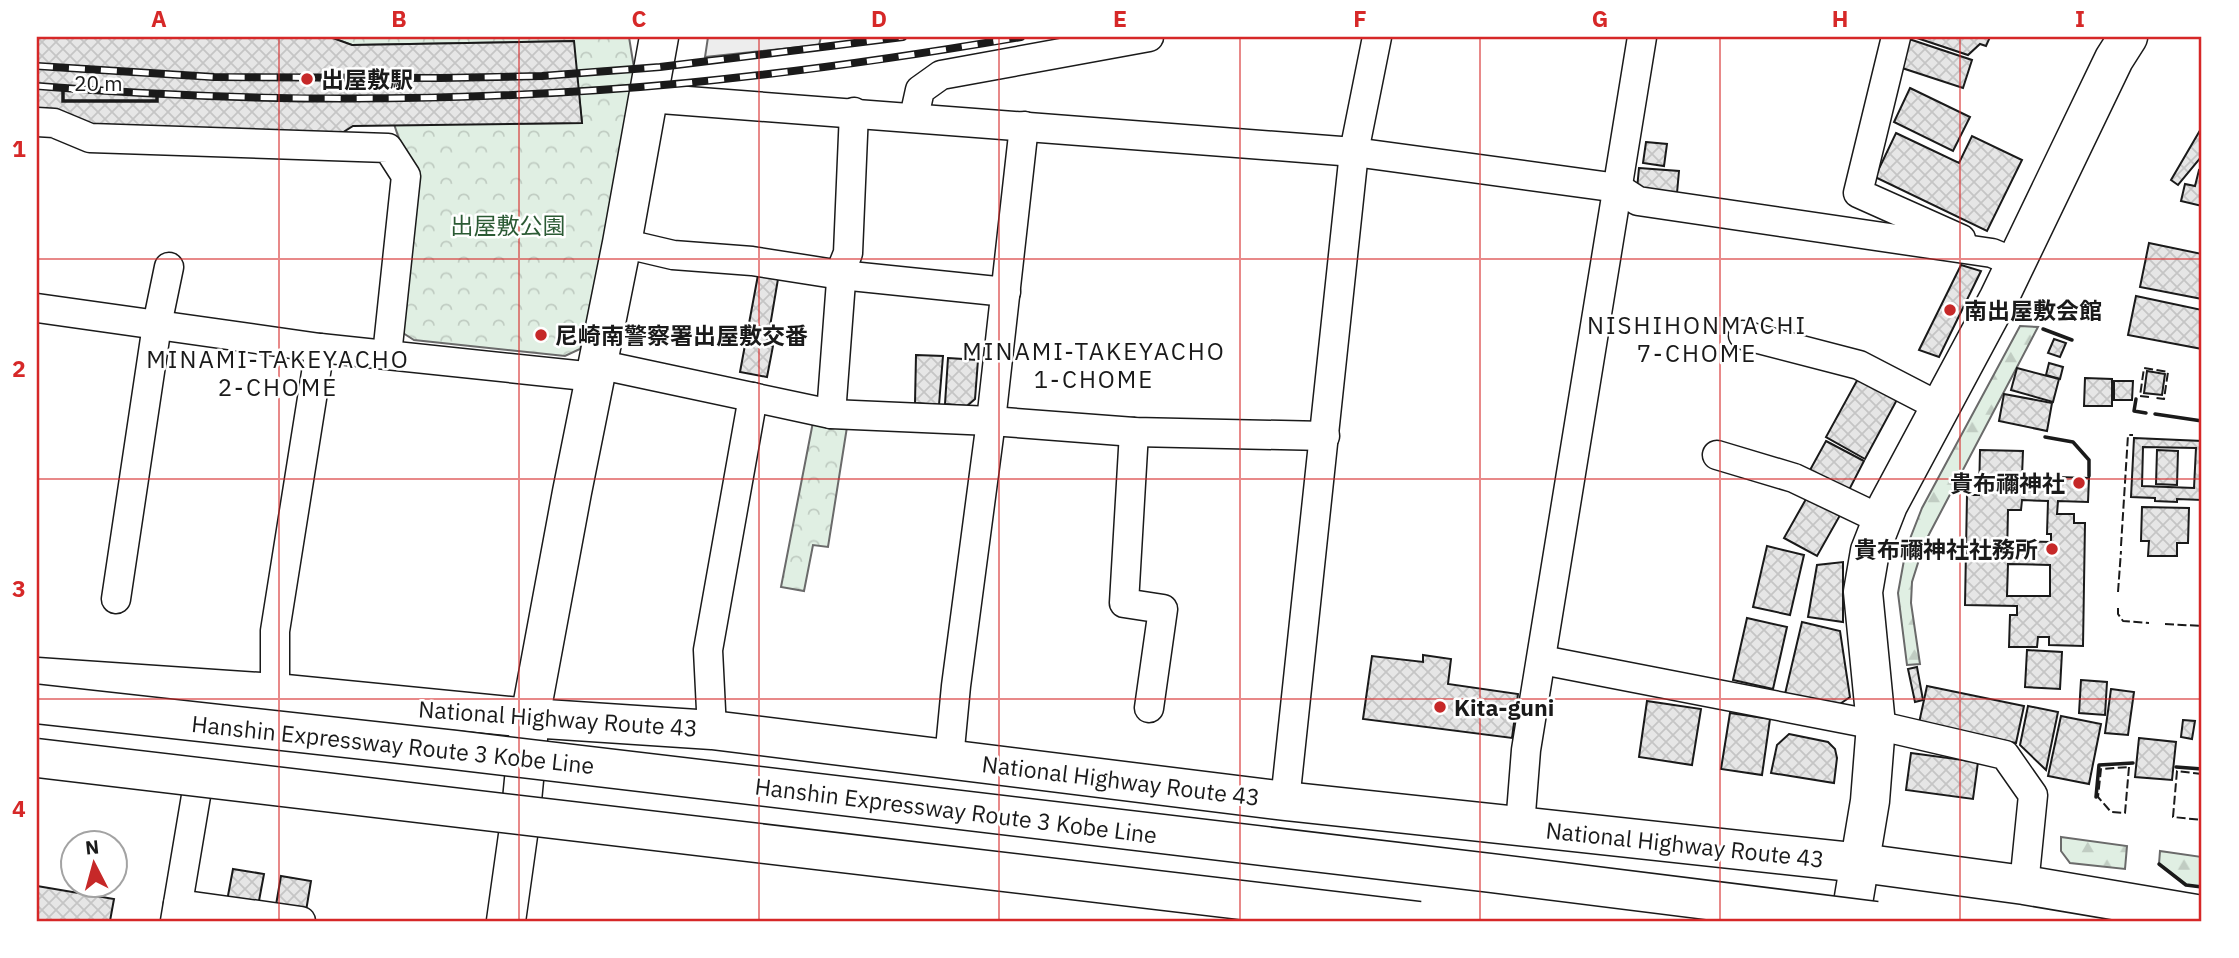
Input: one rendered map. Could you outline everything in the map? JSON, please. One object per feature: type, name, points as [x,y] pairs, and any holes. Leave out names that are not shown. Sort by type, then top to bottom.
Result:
[{"type":"main road","points":[[506,921],[520,821],[530,718],[659,37]]},
{"type":"main road","points":[[1850,921],[1870,801],[1876,725],[1863,592],[1870,551],[1882,520],[1940,407],[2004,258],[2128,37]]},
{"type":"main road","name":"National Highway Route 43","points":[[37,677],[275,693],[530,718],[712,730],[1284,801],[1861,863],[2024,885],[2202,915]]},
{"type":"main road","name":"Hanshin Expressway Route 3 Kobe Line","points":[[37,704],[469,752],[1876,921]]},
{"type":"main road","points":[[37,760],[198,784],[1365,921]]},
{"type":"main road","points":[[37,760],[1419,921]]},
{"type":"street","points":[[914,117],[920,90],[941,75],[1149,37]]},
{"type":"street","points":[[1284,801],[1354,152],[1377,37]]},
{"type":"street","points":[[1520,826],[1526,751],[1642,37]]},
{"type":"street","points":[[1896,37],[1858,193],[2004,258]]},
{"type":"street","points":[[648,99],[1354,152],[1618,188],[1638,201],[2004,258]]},
{"type":"street","points":[[831,414],[841,275],[848,253],[854,113]]},
{"type":"street","points":[[37,122],[54,123],[90,138],[388,148],[407,176],[387,355]]},
{"type":"street","points":[[949,759],[1024,126]]},
{"type":"street","points":[[622,243],[673,255],[752,261],[841,275],[1006,292]]},
{"type":"street","points":[[116,600],[157,325],[169,267]]},
{"type":"street","points":[[37,308],[320,348],[596,370],[753,397],[831,414],[991,421],[1134,432],[1325,436]]},
{"type":"street","points":[[1743,335],[1859,365],[1940,407]]},
{"type":"street","points":[[275,693],[275,631],[320,348]]},
{"type":"street","points":[[712,730],[708,650],[753,397]]},
{"type":"street","points":[[1134,432],[1124,603],[1163,609],[1149,708]]},
{"type":"street","points":[[1717,455],[1794,478],[1882,520]]},
{"type":"street","points":[[1542,660],[1876,725],[2005,755],[2033,795],[2024,885]]},
{"type":"street","points":[[198,784],[177,912],[301,921]]},
{"type":"green space","name":"出屋敷公園","points":[[330,37],[629,37],[635,74],[591,320],[580,349],[565,356],[414,340],[403,333],[402,148],[394,124],[582,123],[573,41],[352,45]]},
{"type":"green space","points":[[2020,326],[2038,327],[1924,544],[1912,582],[1911,603],[1920,664],[1907,665],[1898,593],[1906,549],[1922,508]]},
{"type":"green space","points":[[813,422],[847,427],[828,547],[813,545],[804,591],[781,587]]},
{"type":"green space","points":[[2061,837],[2127,846],[2125,869],[2070,863],[2061,851]]},
{"type":"green space","points":[[2160,851],[2202,857],[2202,887],[2186,885],[2159,864]]},
{"type":"shaded area","points":[[708,37],[821,37],[819,45],[705,57]]},
{"type":"building","name":"出屋敷駅","points":[[37,37],[330,37],[352,45],[574,41],[582,123],[353,126],[334,138],[90,130],[37,113]]},
{"type":"building","points":[[1914,37],[1990,37],[1986,46],[1980,44],[1968,55]]},
{"type":"building","points":[[1906,38],[1972,60],[1963,88],[1896,66]]},
{"type":"building","points":[[1910,88],[1970,117],[1953,151],[1894,122]]},
{"type":"building","points":[[2202,127],[2202,156],[2178,185],[2171,180]]},
{"type":"building","points":[[1896,133],[1959,163],[1972,136],[2022,160],[1987,231],[1875,177]]},
{"type":"building","points":[[1646,142],[1667,144],[1664,166],[1643,163]]},
{"type":"building","points":[[1639,168],[1679,171],[1677,193],[1637,189]]},
{"type":"building","points":[[2199,170],[2202,171],[2202,206],[2181,201],[2185,184],[2195,186]]},
{"type":"building","points":[[2149,243],[2202,254],[2202,299],[2140,287]]},
{"type":"building","name":"南出屋敷会館","points":[[1961,265],[1981,271],[1939,357],[1919,350]]},
{"type":"building","points":[[758,275],[778,279],[767,344],[773,346],[767,377],[740,372]]},
{"type":"building","points":[[2136,296],[2202,310],[2202,349],[2128,335]]},
{"type":"building","points":[[2054,339],[2066,343],[2060,357],[2048,353]]},
{"type":"building","points":[[916,355],[943,356],[939,405],[915,403]]},
{"type":"building","points":[[948,358],[978,360],[975,399],[967,406],[945,404]]},
{"type":"building","points":[[2049,363],[2063,367],[2060,379],[2046,375]]},
{"type":"building","points":[[2017,368],[2059,379],[2053,402],[2011,390]]},
{"type":"building","points":[[2147,371],[2165,374],[2162,395],[2144,393]]},
{"type":"building","points":[[1860,375],[1899,396],[1865,459],[1826,437]]},
{"type":"building","points":[[2085,378],[2112,379],[2112,406],[2084,406]]},
{"type":"building","points":[[2114,381],[2133,381],[2132,400],[2114,400]]},
{"type":"building","points":[[2004,394],[2052,403],[2047,431],[1999,421]]},
{"type":"building","points":[[2134,438],[2202,441],[2202,500],[2177,499],[2177,502],[2131,497]],"holes":[[[2143,447],[2196,448],[2194,488],[2142,486]]]},
{"type":"building","points":[[1826,441],[1864,461],[1849,490],[1810,470]]},
{"type":"building","name":"貴布禰神社社務所","points":[[1980,450],[2023,451],[2022,476],[2089,478],[2088,502],[2058,501],[2057,514],[2074,514],[2074,523],[2085,523],[2083,646],[2049,645],[2049,637],[2038,637],[2037,647],[2009,647],[2010,615],[2017,615],[2017,606],[1965,605],[1967,495],[1979,495]],"holes":[[[2022,500],[2048,501],[2047,534],[2051,534],[2051,542],[2019,541],[2019,555],[2007,555],[2008,510],[2021,510]],[[2008,564],[2050,565],[2050,596],[2007,596]]]},
{"type":"building","points":[[2157,450],[2178,451],[2177,485],[2156,484]]},
{"type":"building","points":[[1810,492],[1843,510],[1817,556],[1784,538]]},
{"type":"building","points":[[2142,507],[2189,508],[2188,543],[2177,543],[2177,556],[2148,556],[2149,541],[2141,541]]},
{"type":"building","points":[[1767,546],[1804,555],[1790,615],[1753,607]]},
{"type":"building","points":[[1843,562],[1843,622],[1808,617],[1817,565]]},
{"type":"building","points":[[1747,618],[1787,627],[1773,689],[1733,680]]},
{"type":"building","points":[[1802,622],[1840,631],[1850,697],[1837,706],[1785,694]]},
{"type":"building","points":[[2027,650],[2062,652],[2060,689],[2025,687]]},
{"type":"building","name":"Kita-guni","points":[[1423,655],[1451,659],[1448,684],[1518,694],[1512,738],[1363,719],[1372,656],[1423,662]]},
{"type":"building","points":[[1917,667],[1923,700],[1915,702],[1908,669]]},
{"type":"building","points":[[2081,680],[2107,682],[2105,715],[2079,713]]},
{"type":"building","points":[[1927,686],[2024,706],[2016,743],[1919,723]]},
{"type":"building","points":[[2111,689],[2134,692],[2128,735],[2105,733]]},
{"type":"building","points":[[1647,701],[1701,709],[1692,765],[1639,757]]},
{"type":"building","points":[[2028,706],[2058,712],[2046,770],[2020,745]]},
{"type":"building","points":[[1730,713],[1770,719],[1762,775],[1721,769]]},
{"type":"building","points":[[2061,716],[2101,724],[2089,784],[2048,776]]},
{"type":"building","points":[[2183,720],[2195,721],[2192,739],[2181,737]]},
{"type":"building","points":[[1789,734],[1828,742],[1835,749],[1837,758],[1834,783],[1771,773],[1777,745]]},
{"type":"building","points":[[2139,738],[2176,742],[2172,780],[2135,777]]},
{"type":"building","points":[[1911,753],[1978,762],[1973,799],[1906,790]]},
{"type":"building","points":[[233,869],[264,874],[258,906],[227,901]]},
{"type":"building","points":[[281,876],[311,881],[306,911],[276,905]]},
{"type":"building","points":[[37,886],[60,890],[60,898],[114,899],[110,921],[37,921]]},
{"type":"railway","points":[[37,66],[214,77],[542,76],[660,67],[903,37]]},
{"type":"railway","points":[[37,86],[280,98],[443,97],[606,90],[770,74],[1021,37]]},
{"type":"fence","points":[[2149,397],[2140,396],[2144,368],[2168,372],[2164,399],[2156,398]]},
{"type":"fence","points":[[2121,546],[2128,435],[2133,435]]},
{"type":"fence","points":[[2118,592],[2121,551]]},
{"type":"fence","points":[[2118,608],[2118,614],[2123,621],[2149,623]]},
{"type":"fence","points":[[2165,624],[2202,626]]},
{"type":"fence","points":[[2129,767],[2125,813],[2111,812],[2098,797],[2101,769],[2129,767]]},
{"type":"fence","points":[[2202,774],[2177,771],[2173,817],[2202,820]]},
{"type":"wall","points":[[2043,329],[2072,340]]},
{"type":"wall","points":[[2136,399],[2134,411],[2146,413]]},
{"type":"wall","points":[[2155,414],[2202,421]]},
{"type":"wall","points":[[2045,437],[2073,442],[2089,460],[2089,476]]},
{"type":"wall","points":[[2096,797],[2099,765],[2133,763]]},
{"type":"wall","points":[[2176,767],[2202,769]]},
{"type":"wall","points":[[2159,864],[2186,885],[2202,887]]},
{"type":"place","name":"出屋敷駅","points":[[307,79]]},
{"type":"place","name":"南出屋敷会館","points":[[1950,310]]},
{"type":"place","name":"尼崎南警察署出屋敷交番","points":[[541,335]]},
{"type":"place","name":"貴布禰神社","points":[[2079,483]]},
{"type":"place","name":"貴布禰神社社務所","points":[[2052,549]]},
{"type":"place","name":"Kita-guni","points":[[1440,707]]},
{"type":"district","name":"NISHIHONMACHI 7-CHOME","points":[[1697,339]]},
{"type":"district","name":"MINAMI-TAKEYACHO 1-CHOME","points":[[1094,365]]},
{"type":"district","name":"MINAMI-TAKEYACHO 2-CHOME","points":[[278,373]]}]
